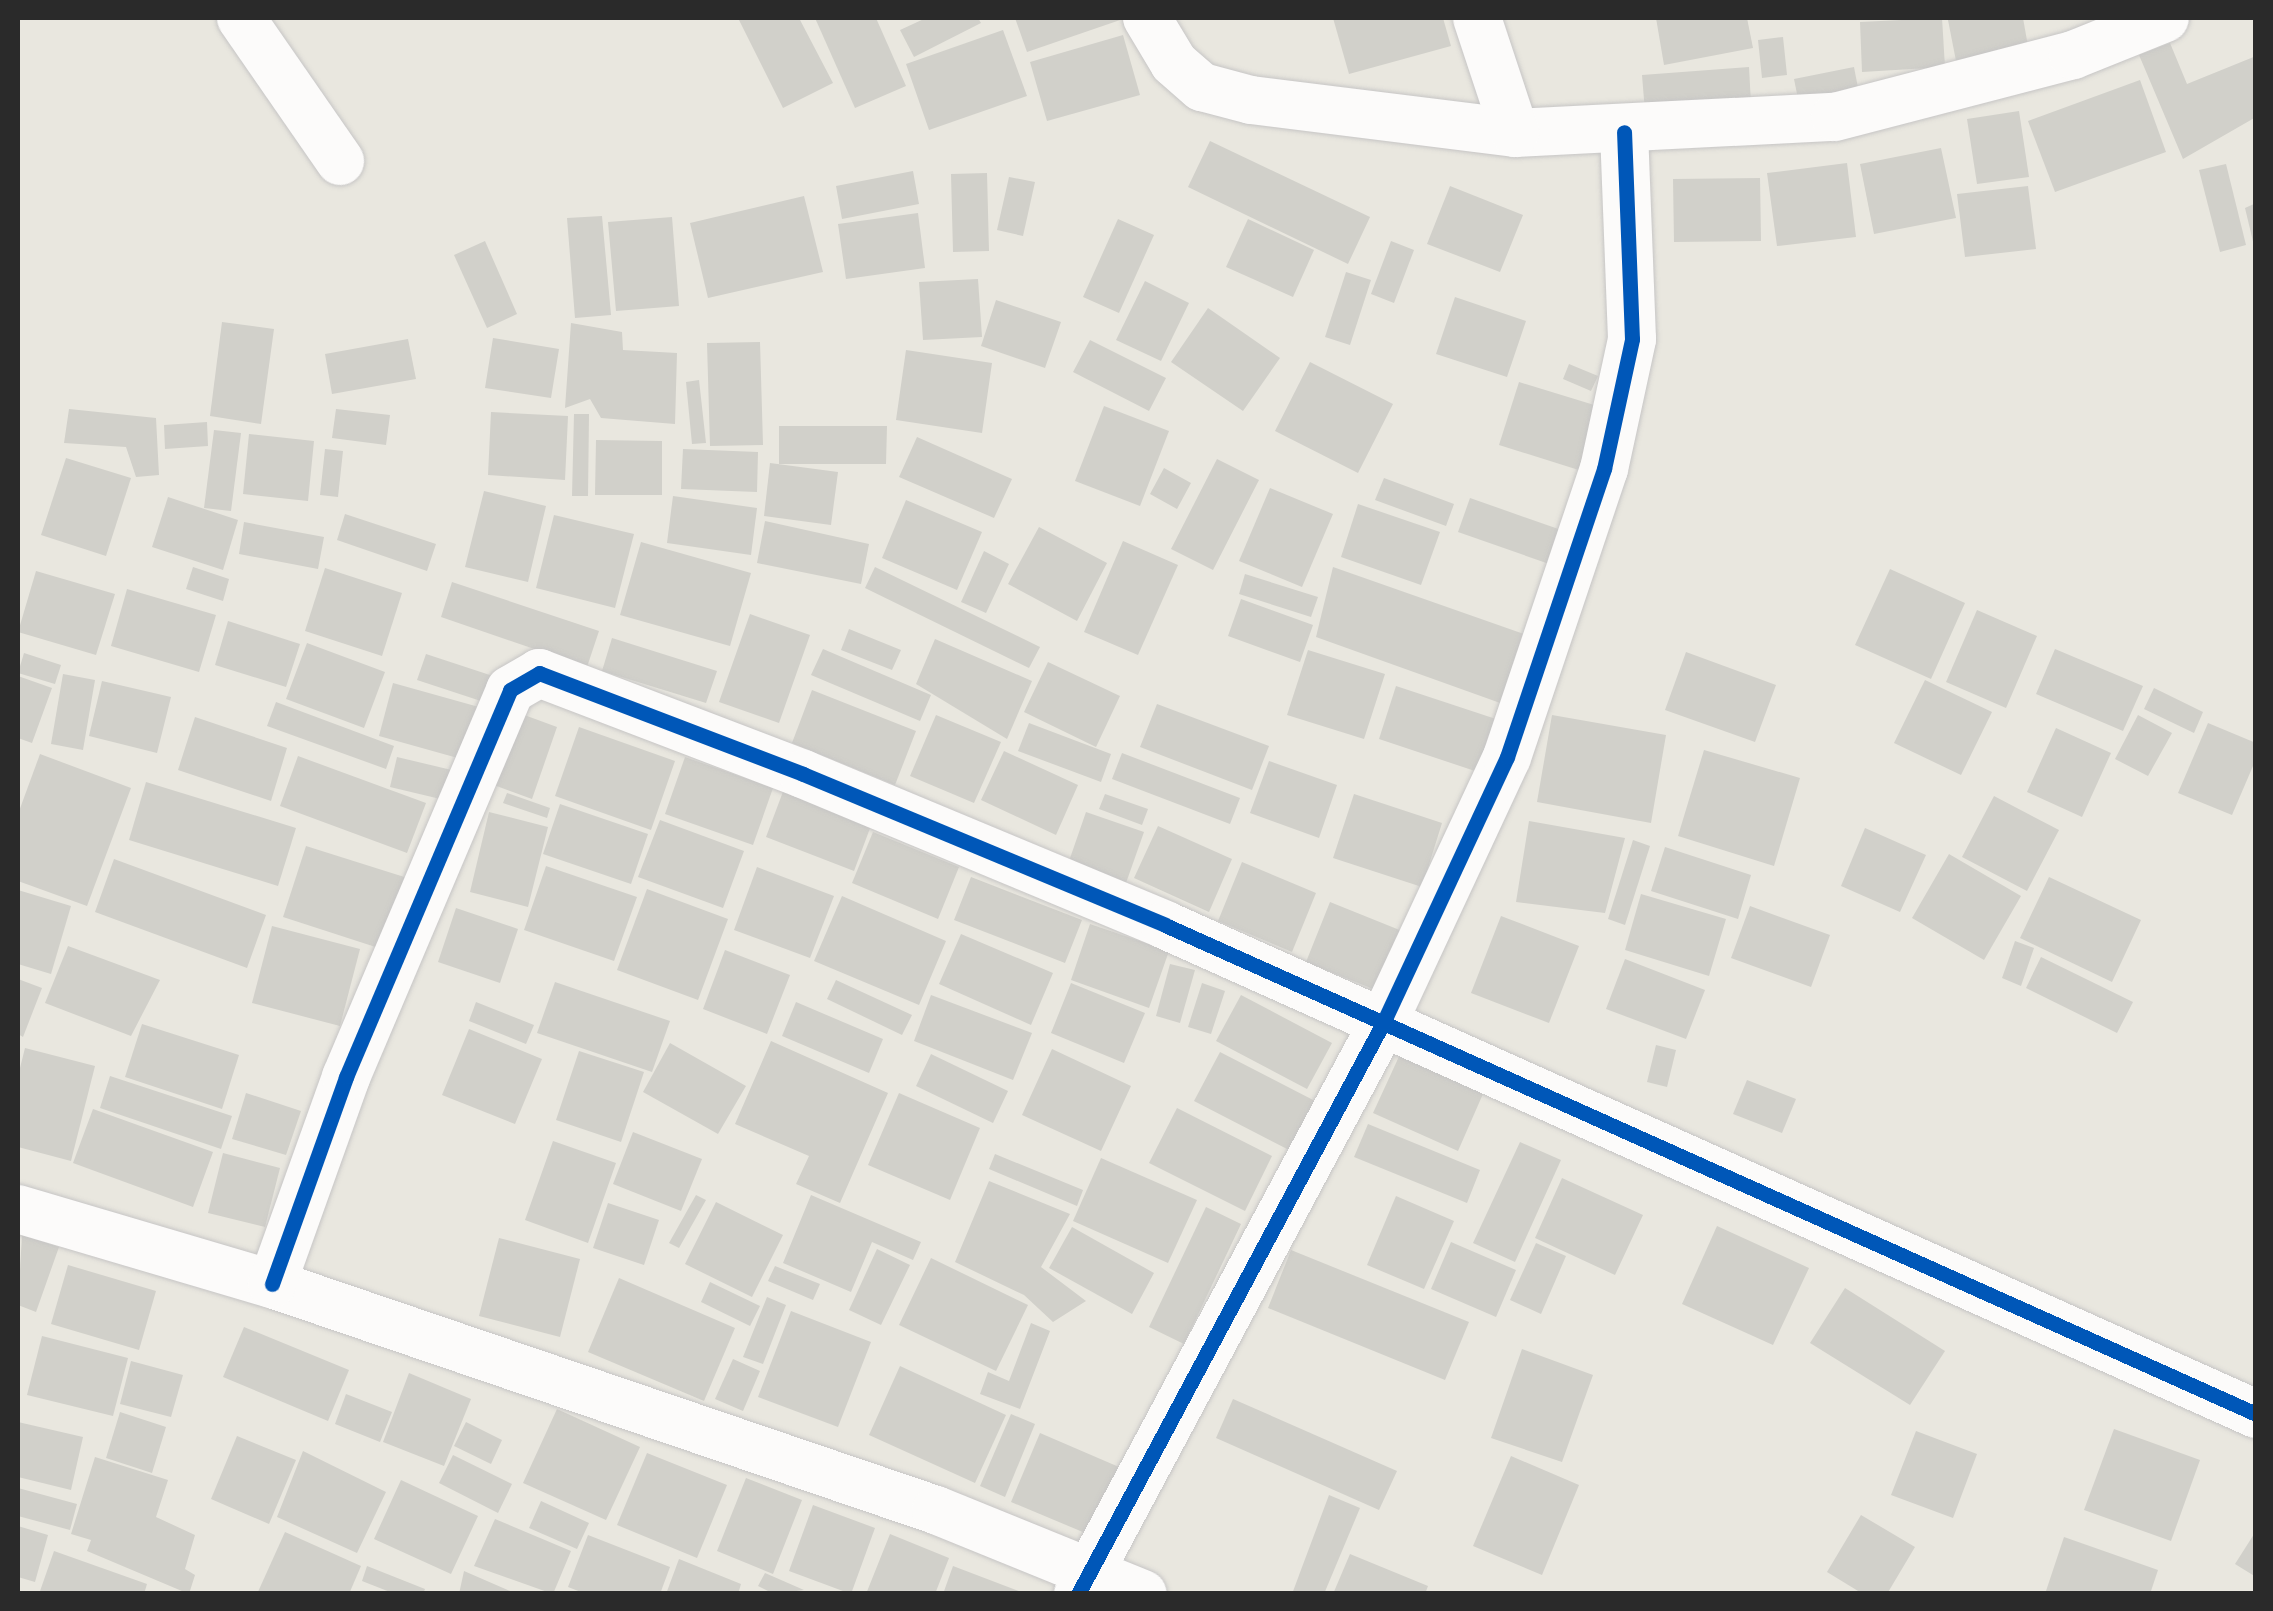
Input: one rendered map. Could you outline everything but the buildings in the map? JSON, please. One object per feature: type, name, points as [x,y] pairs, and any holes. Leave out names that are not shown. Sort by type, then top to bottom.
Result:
[{"type":"street","points":[[240,18],[340,161]]},
{"type":"street","points":[[1148,18],[1174,63],[1202,87],[1251,100],[1515,133],[1624,132],[1835,117],[2073,55],[2165,18]]},
{"type":"street","points":[[1477,18],[1515,133]]},
{"type":"street","points":[[1083,1581],[1383,1022],[1506,757],[1604,469],[1632,339],[1624,132]]},
{"type":"street","points":[[272,1284],[346,1078],[510,690],[539,673],[803,774],[1383,1022],[2256,1414]]},
{"type":"street","points":[[18,1208],[272,1284],[936,1510],[1083,1581],[1143,1594]]},
{"type":"cycle path","points":[[1078,1594],[1383,1023],[1507,757],[1604,469],[1632,339],[1624,132]]},
{"type":"cycle path","points":[[272,1284],[346,1077],[510,690],[539,673],[803,774],[1165,925],[2256,1414]]}]
